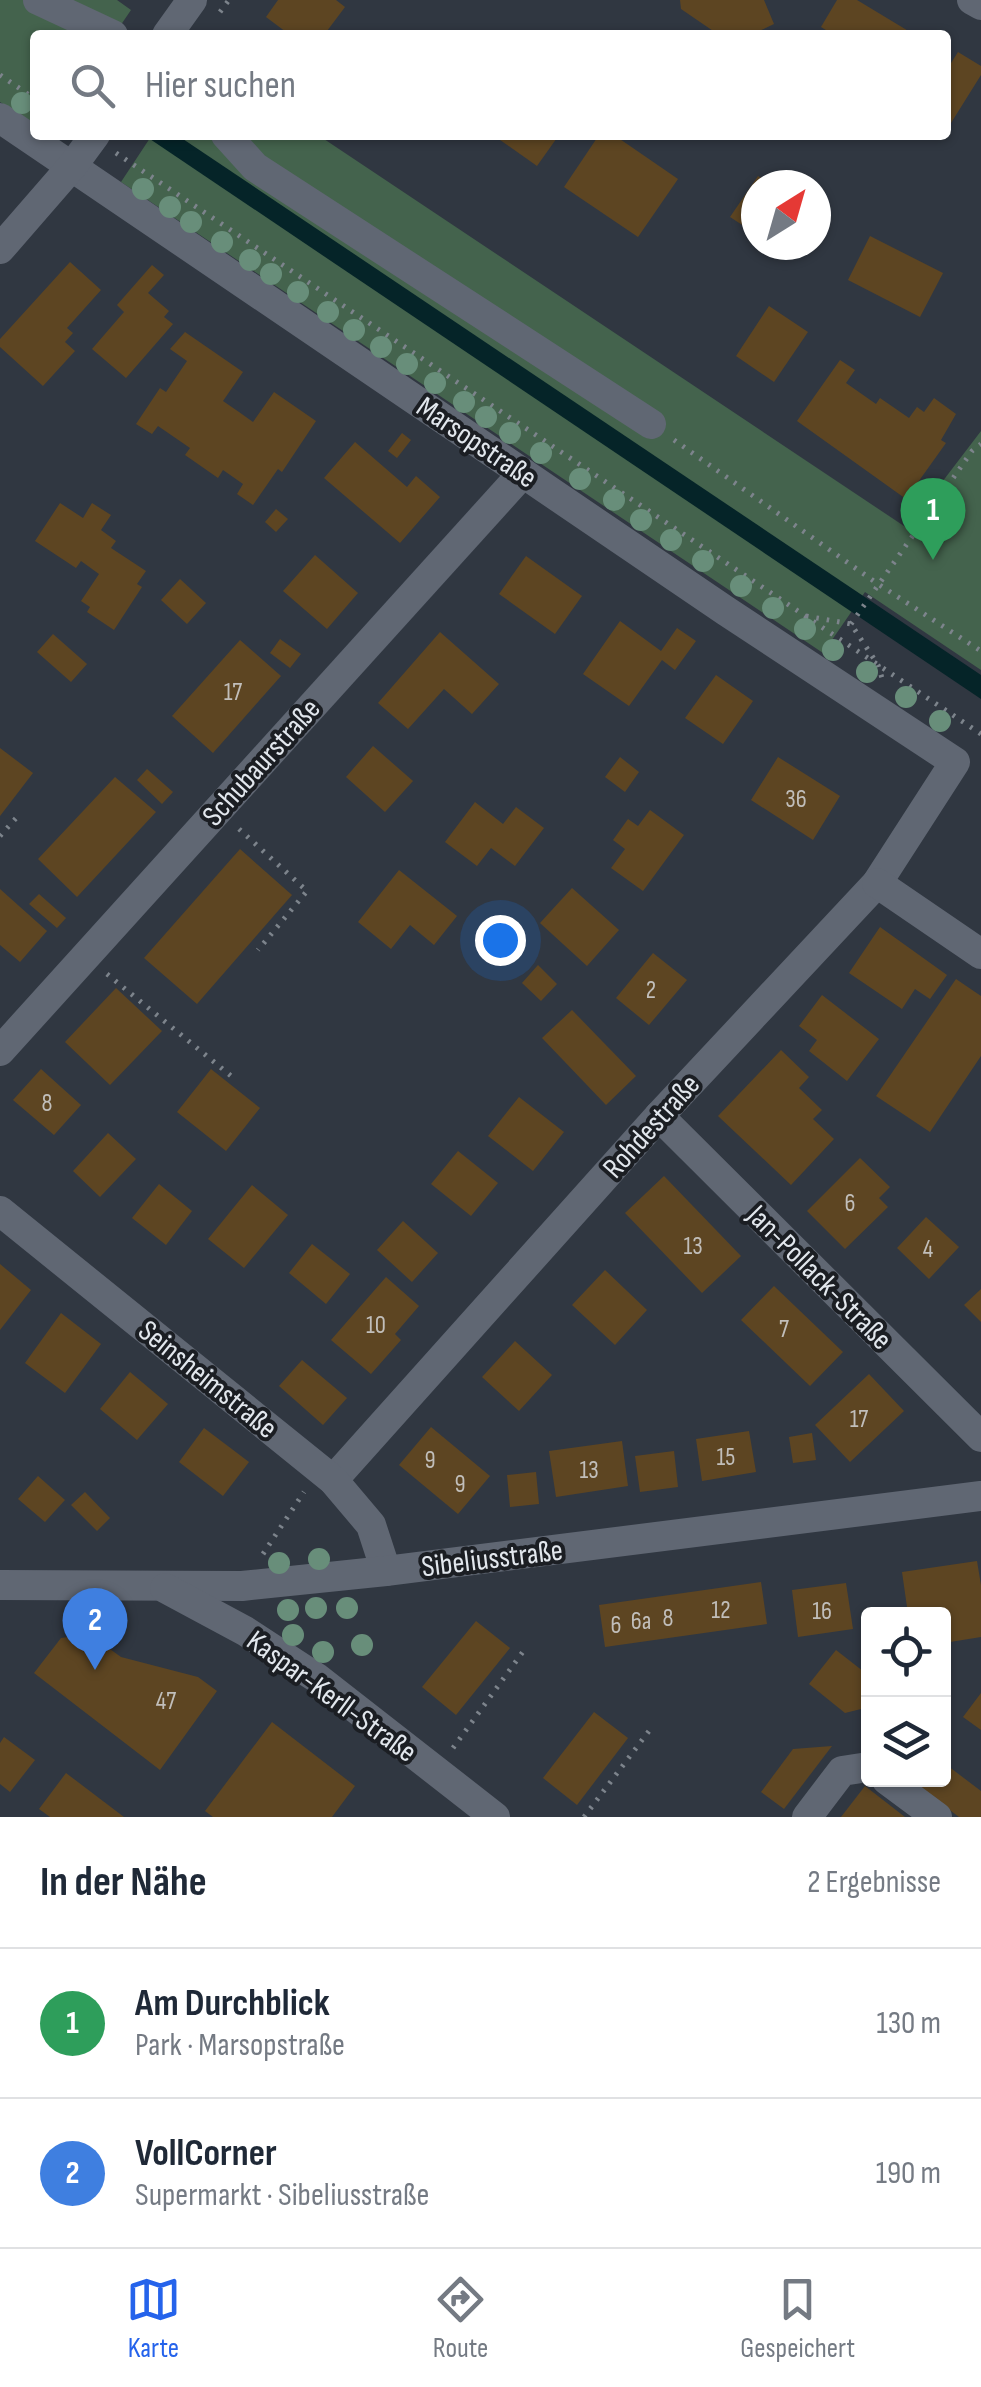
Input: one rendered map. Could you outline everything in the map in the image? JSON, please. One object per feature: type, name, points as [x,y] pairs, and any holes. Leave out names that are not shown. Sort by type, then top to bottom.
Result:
[{"type":"street","points":[[38,0],[101,30]]},
{"type":"street","points":[[171,30],[192,0]]},
{"type":"street","points":[[972,0],[981,5]]},
{"type":"street","name":"Marsopstraße","points":[[0,118],[30,138]]},
{"type":"street","name":"Marsopstraße","points":[[33,140],[955,762]]},
{"type":"street","points":[[0,249],[91,140]]},
{"type":"street","points":[[231,140],[255,167],[651,424]]},
{"type":"street","name":"Schubaurstraße","points":[[0,1052],[522,473]]},
{"type":"street","name":"Rohdestraße","points":[[327,1475],[877,883],[955,762]]},
{"type":"street","points":[[877,883],[981,954]]},
{"type":"street","name":"Jan-Pollack-Straße","points":[[659,1116],[981,1437]]},
{"type":"street","name":"Seinsheimstraße","points":[[0,1211],[327,1475],[371,1525],[386,1571]]},
{"type":"street","name":"Sibeliusstraße","points":[[0,1585],[242,1586],[981,1496]]},
{"type":"street","name":"Kaspar-Kerll-Straße","points":[[162,1586],[245,1631],[316,1678],[494,1817]]},
{"type":"street","points":[[807,1817],[842,1771],[861,1768]]},
{"type":"street","points":[[896,1787],[937,1817]]},
{"type":"path","points":[[0,75],[30,96]]},
{"type":"path","points":[[100,140],[981,734]]},
{"type":"path","points":[[651,424],[878,584],[981,651]]},
{"type":"path","points":[[853,621],[972,451],[981,444]]},
{"type":"path","points":[[803,615],[853,621]]},
{"type":"path","points":[[853,621],[878,665]]},
{"type":"path","points":[[218,810],[307,892],[258,950]]},
{"type":"path","points":[[0,836],[18,816]]},
{"type":"path","points":[[86,956],[236,1080]]},
{"type":"path","points":[[242,1586],[327,1475]]},
{"type":"path","points":[[436,1772],[525,1650]]},
{"type":"path","points":[[584,1817],[652,1728]]},
{"type":"shaded area","points":[[0,0],[117,0],[131,10],[117,30],[30,30],[30,122],[0,102]]},
{"type":"shaded area","points":[[149,140],[325,140],[907,528],[981,431],[981,670],[865,592],[823,653],[121,182]]},
{"type":"shaded area","points":[[151,140],[184,140],[981,675],[981,699]]},
{"type":"building","points":[[278,0],[336,0],[345,7],[328,30],[283,30],[266,17]]},
{"type":"building","points":[[680,0],[764,0],[774,24],[761,30],[712,30],[681,9]]},
{"type":"building","points":[[837,0],[857,0],[907,30],[826,30],[821,27]]},
{"type":"building","points":[[958,52],[981,66],[981,75],[951,123],[951,63]]},
{"type":"building","points":[[500,140],[555,140],[537,166]]},
{"type":"building","points":[[596,140],[621,140],[678,179],[638,237],[564,187]]},
{"type":"building","points":[[741,201],[741,224],[730,217]]},
{"type":"building","points":[[870,236],[943,273],[920,317],[848,280]]},
{"type":"building","points":[[70,262],[101,290],[67,328],[73,333],[65,342],[75,351],[43,386],[0,347],[0,339]]},
{"type":"building","points":[[152,265],[164,275],[148,293],[169,311],[164,317],[173,324],[126,378],[92,349],[124,312],[117,305]]},
{"type":"building","points":[[769,306],[808,332],[774,382],[736,356]]},
{"type":"building","points":[[185,332],[243,372],[223,401],[253,422],[274,392],[316,421],[282,472],[278,469],[253,505],[237,494],[243,484],[223,470],[218,478],[185,455],[190,448],[158,426],[152,434],[136,424],[160,388],[166,392],[187,361],[170,349]]},
{"type":"building","points":[[840,360],[855,370],[846,383],[876,404],[880,398],[909,418],[917,407],[924,412],[934,398],[956,414],[941,440],[946,443],[906,499],[797,421]]},
{"type":"building","points":[[402,433],[411,440],[397,458],[388,451]]},
{"type":"building","points":[[355,442],[407,487],[416,476],[440,497],[400,543],[324,478]]},
{"type":"building","points":[[60,503],[83,518],[92,503],[111,515],[101,530],[116,541],[111,548],[146,571],[137,584],[142,587],[114,630],[87,612],[90,607],[81,601],[99,574],[81,561],[76,568],[35,541]]},
{"type":"building","points":[[276,509],[288,519],[276,532],[265,522]]},
{"type":"building","points":[[315,555],[358,593],[327,629],[283,591]]},
{"type":"building","points":[[526,556],[582,596],[555,634],[499,594]]},
{"type":"building","points":[[180,579],[206,603],[187,624],[161,600]]},
{"type":"building","points":[[620,621],[661,651],[677,628],[696,641],[675,670],[662,660],[629,706],[583,674]]},
{"type":"building","points":[[440,632],[499,684],[472,714],[444,689],[408,729],[378,703]]},
{"type":"building","points":[[53,634],[87,664],[71,682],[37,652]]},
{"type":"building","points":[[280,639],[301,654],[290,668],[270,653]]},
{"type":"building","points":[[240,640],[281,676],[213,753],[172,716]]},
{"type":"building","points":[[716,675],[753,701],[723,744],[685,718]]},
{"type":"building","points":[[373,746],[413,781],[385,812],[346,777]]},
{"type":"building","points":[[0,748],[33,773],[0,816]]},
{"type":"building","points":[[620,757],[639,772],[625,792],[605,777]]},
{"type":"building","points":[[778,757],[840,796],[813,840],[751,800]]},
{"type":"building","points":[[147,769],[173,792],[162,804],[137,780]]},
{"type":"building","points":[[115,777],[156,812],[77,897],[38,859]]},
{"type":"building","points":[[475,802],[503,824],[516,807],[544,828],[515,866],[491,848],[477,866],[445,842]]},
{"type":"building","points":[[650,810],[684,835],[643,891],[611,868],[625,849],[613,840],[628,819],[638,826]]},
{"type":"building","points":[[240,849],[292,895],[197,1004],[144,958]]},
{"type":"building","points":[[399,870],[457,916],[434,945],[410,925],[391,949],[358,922]]},
{"type":"building","points":[[572,888],[619,930],[587,966],[540,923]]},
{"type":"building","points":[[0,889],[47,931],[20,962],[0,945]]},
{"type":"building","points":[[39,894],[66,918],[57,928],[29,904]]},
{"type":"building","points":[[880,927],[947,975],[930,999],[915,989],[902,1009],[849,973]]},
{"type":"building","points":[[653,953],[687,980],[649,1025],[616,998]]},
{"type":"building","points":[[538,965],[557,984],[541,1001],[522,983]]},
{"type":"building","points":[[956,979],[981,996],[981,1056],[930,1132],[876,1096]]},
{"type":"building","points":[[116,988],[162,1031],[110,1085],[65,1042]]},
{"type":"building","points":[[822,995],[879,1039],[847,1081],[809,1051],[817,1040],[799,1026]]},
{"type":"building","points":[[572,1010],[636,1076],[606,1105],[542,1038]]},
{"type":"building","points":[[781,1050],[809,1077],[799,1088],[822,1110],[813,1119],[834,1139],[791,1185],[718,1116]]},
{"type":"building","points":[[41,1069],[81,1105],[54,1135],[13,1100]]},
{"type":"building","points":[[211,1069],[260,1108],[226,1151],[177,1112]]},
{"type":"building","points":[[519,1097],[564,1132],[533,1171],[488,1136]]},
{"type":"building","points":[[108,1133],[136,1159],[100,1197],[73,1171]]},
{"type":"building","points":[[458,1151],[498,1183],[471,1216],[431,1184]]},
{"type":"building","points":[[860,1158],[890,1187],[879,1198],[888,1207],[845,1249],[807,1211]]},
{"type":"building","points":[[664,1176],[741,1256],[702,1293],[625,1213]]},
{"type":"building","points":[[159,1184],[192,1211],[166,1245],[132,1218]]},
{"type":"building","points":[[252,1185],[288,1215],[244,1268],[208,1239]]},
{"type":"building","points":[[926,1217],[959,1247],[929,1279],[897,1248]]},
{"type":"building","points":[[403,1221],[438,1253],[412,1282],[377,1250]]},
{"type":"building","points":[[312,1244],[350,1274],[326,1304],[289,1273]]},
{"type":"building","points":[[0,1264],[31,1290],[0,1330]]},
{"type":"building","points":[[605,1270],[647,1310],[615,1345],[572,1305]]},
{"type":"building","points":[[386,1277],[419,1306],[395,1334],[401,1340],[371,1374],[331,1340]]},
{"type":"building","points":[[774,1286],[843,1352],[810,1386],[741,1320]]},
{"type":"building","points":[[981,1289],[981,1322],[964,1305]]},
{"type":"building","points":[[61,1313],[101,1344],[65,1393],[25,1363]]},
{"type":"building","points":[[515,1341],[552,1375],[519,1411],[482,1377]]},
{"type":"building","points":[[302,1360],[347,1398],[323,1425],[279,1386]]},
{"type":"building","points":[[130,1372],[168,1404],[137,1440],[100,1409]]},
{"type":"building","points":[[869,1374],[904,1411],[850,1462],[815,1425]]},
{"type":"building","points":[[431,1427],[490,1476],[458,1514],[399,1465]]},
{"type":"building","points":[[204,1428],[249,1462],[223,1496],[179,1462]]},
{"type":"building","points":[[749,1431],[756,1472],[702,1481],[696,1439]]},
{"type":"building","points":[[812,1433],[816,1460],[793,1463],[789,1437]]},
{"type":"building","points":[[622,1441],[628,1486],[556,1497],[549,1451]]},
{"type":"building","points":[[674,1451],[678,1487],[640,1492],[635,1456]]},
{"type":"building","points":[[536,1472],[539,1504],[510,1507],[507,1475]]},
{"type":"building","points":[[38,1476],[65,1500],[45,1522],[18,1499]]},
{"type":"building","points":[[85,1492],[110,1518],[97,1531],[71,1505]]},
{"type":"building","points":[[977,1561],[981,1637],[951,1642],[951,1607],[907,1607],[902,1572]]},
{"type":"building","points":[[761,1582],[767,1624],[605,1647],[599,1605]]},
{"type":"building","points":[[846,1583],[853,1629],[798,1637],[792,1590]]},
{"type":"building","points":[[476,1621],[510,1648],[456,1715],[422,1687]]},
{"type":"building","points":[[89,1634],[121,1657],[198,1677],[217,1691],[160,1770],[34,1673],[61,1638]]},
{"type":"building","points":[[836,1650],[861,1670],[861,1709],[845,1713],[809,1684]]},
{"type":"building","points":[[981,1693],[981,1730],[963,1717]]},
{"type":"building","points":[[594,1712],[628,1738],[577,1805],[543,1778]]},
{"type":"building","points":[[272,1722],[355,1786],[332,1817],[213,1817],[205,1811]]},
{"type":"building","points":[[4,1737],[35,1760],[10,1792],[0,1784],[0,1743]]},
{"type":"building","points":[[832,1746],[784,1809],[761,1792],[793,1749]]},
{"type":"building","points":[[951,1768],[981,1791],[981,1817],[959,1817],[919,1787],[951,1787]]},
{"type":"building","points":[[66,1773],[124,1817],[50,1817],[39,1809]]},
{"type":"building","points":[[866,1787],[905,1817],[841,1817]]},
{"type":"place","name":"Am Durchblick","points":[[933,560]]},
{"type":"place","name":"VollCorner","points":[[95,1670]]}]
